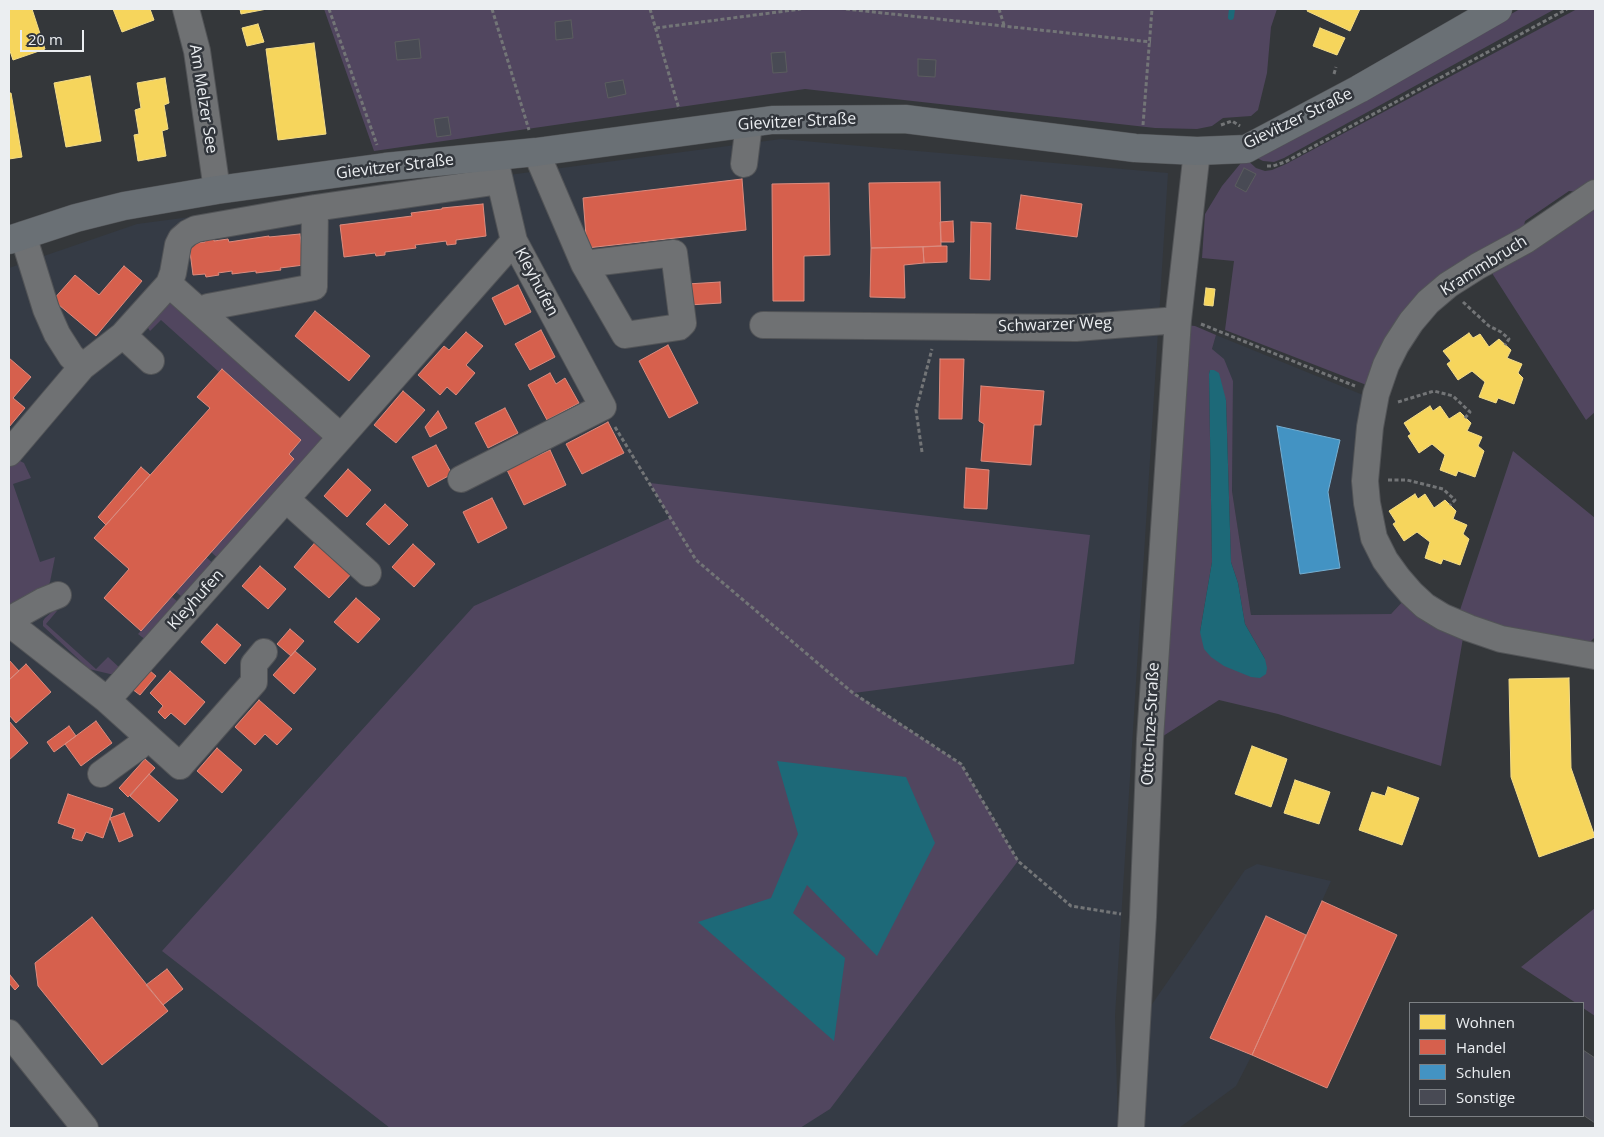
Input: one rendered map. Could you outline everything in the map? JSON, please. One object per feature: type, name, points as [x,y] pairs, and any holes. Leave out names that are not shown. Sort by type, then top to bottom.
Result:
[{"type":"main road","name":"Gievitzer Straße","points":[[16,237],[76,218],[124,206],[217,190],[385,168],[497,168],[536,152],[772,120],[906,119],[1135,148],[1197,151],[1246,148],[1360,89],[1498,9]]},
{"type":"street","name":"Am Melzer See","points":[[186,9],[197,51],[217,190]]},
{"type":"street","points":[[744,164],[748,124]]},
{"type":"street","points":[[1178,320],[1197,151]]},
{"type":"street","points":[[536,152],[562,186],[584,264]]},
{"type":"street","points":[[9,453],[82,367],[123,335],[169,284],[178,245],[181,239],[196,229],[315,208],[497,168],[514,241]]},
{"type":"street","name":"Krammbruch","points":[[1595,193],[1526,240],[1478,266],[1448,286],[1428,302],[1411,322],[1386,365],[1376,394],[1370,427],[1365,481],[1374,538],[1385,560],[1398,578],[1425,606],[1443,617],[1501,639],[1595,656]]},
{"type":"street","points":[[203,314],[208,307],[314,287],[315,208]]},
{"type":"street","points":[[16,237],[57,334],[71,356],[82,367]]},
{"type":"street","name":"Kleyhufen","points":[[107,700],[514,241],[603,407]]},
{"type":"street","points":[[169,284],[341,438]]},
{"type":"street","name":"Schwarzer Weg","points":[[763,325],[1076,328],[1178,320]]},
{"type":"street","name":"Otto-Inze-Straße","points":[[1130,1128],[1143,917],[1150,739],[1178,320]]},
{"type":"street","points":[[123,335],[151,361]]},
{"type":"street","points":[[461,479],[603,407]]},
{"type":"street","points":[[286,499],[368,573]]},
{"type":"street","points":[[58,595],[43,601],[9,621],[107,700],[180,766],[254,682],[254,664],[264,652]]},
{"type":"street","points":[[101,774],[138,747],[147,737]]},
{"type":"street","points":[[9,1033],[85,1128]]},
{"type":"path","points":[[329,9],[385,168]]},
{"type":"path","points":[[492,9],[536,152]]},
{"type":"path","points":[[650,9],[686,133]]},
{"type":"path","points":[[656,28],[801,9]]},
{"type":"path","points":[[846,9],[1151,42]]},
{"type":"path","points":[[999,9],[1004,25]]},
{"type":"path","points":[[1135,148],[1144,124],[1152,9]]},
{"type":"path","points":[[1448,286],[1489,326],[1510,339],[1505,345]]},
{"type":"path","points":[[1178,320],[1199,324],[1400,403],[1434,391],[1453,396],[1470,412],[1465,418]]},
{"type":"path","points":[[922,452],[916,410],[938,327]]},
{"type":"path","points":[[603,407],[696,560],[854,693],[961,764],[1018,860],[1071,906],[1143,917]]},
{"type":"path","points":[[1365,481],[1406,480],[1443,489],[1455,500],[1450,505]]},
{"type":"shaded area","points":[[324,9],[1277,9],[1271,27],[1267,73],[1258,110],[1251,116],[1223,118],[1212,126],[1197,129],[1155,128],[805,89],[374,151]]},
{"type":"shaded area","points":[[1520,9],[1555,9],[1284,158],[1274,162],[1263,161],[1255,157]]},
{"type":"shaded area","points":[[1577,9],[1595,9],[1595,180],[1578,192],[1569,191],[1525,221],[1523,231],[1473,258],[1369,386],[1225,330],[1234,261],[1202,258],[1205,214],[1222,186],[1245,158],[1256,168],[1265,171],[1286,164]]},
{"type":"shaded area","points":[[781,139],[1168,173],[1115,1016],[1118,1128],[9,1128],[9,268],[137,224]]},
{"type":"shaded area","points":[[1595,206],[1595,412],[1586,420],[1490,270]]},
{"type":"shaded area","points":[[173,301],[321,434],[322,440],[222,562],[211,552],[294,459],[289,454],[301,440],[222,369],[219,372],[161,320],[150,331],[146,323],[159,306]]},
{"type":"shaded area","points":[[1185,325],[1195,326],[1216,335],[1212,349],[1224,359],[1233,381],[1232,491],[1251,615],[1391,614],[1404,600],[1463,638],[1441,766],[1278,714],[1219,700],[1157,740]],"holes":[[[1210,370],[1226,400],[1231,562],[1238,583],[1245,624],[1265,659],[1200,632],[1212,562]]]},
{"type":"shaded area","points":[[1216,335],[1368,397],[1357,480],[1404,600],[1391,614],[1251,615],[1232,491],[1233,381],[1212,349]]},
{"type":"shaded area","points":[[1513,451],[1595,518],[1595,637],[1590,642],[1503,629],[1459,613]]},
{"type":"shaded area","points":[[20,461],[24,463],[31,478],[13,484],[40,562],[55,557],[50,582],[46,589],[14,609],[9,604],[9,465]]},
{"type":"shaded area","points":[[650,483],[1090,535],[1074,664],[854,693],[961,764],[1018,861],[830,1109],[800,1128],[390,1128],[162,951],[474,606],[670,518]]},
{"type":"shaded area","points":[[206,557],[217,567],[187,601],[176,592]]},
{"type":"shaded area","points":[[172,597],[183,606],[117,674],[89,669],[43,626],[45,618],[53,611],[57,611],[46,624],[96,669],[108,657],[121,669],[146,640],[138,634]]},
{"type":"shaded area","points":[[1257,864],[1331,881],[1236,1086],[1179,1128],[1141,1128],[1148,1010],[1245,870]]},
{"type":"shaded area","points":[[1595,908],[1595,1016],[1584,1009],[1584,1002],[1574,1002],[1521,967]]},
{"type":"water","points":[[1210,370],[1219,373],[1226,400],[1231,562],[1238,583],[1245,624],[1265,659],[1266,674],[1260,678],[1251,677],[1224,666],[1211,657],[1204,649],[1200,632],[1212,562]]},
{"type":"water","points":[[777,761],[906,777],[935,843],[877,956],[807,885],[793,913],[845,958],[834,1041],[698,922],[771,898],[798,834]]},
{"type":"building: Wohnen","points":[[9,9],[32,9],[45,49],[13,60],[9,48]]},
{"type":"building: Wohnen","points":[[113,9],[150,9],[154,20],[122,32]]},
{"type":"building: Wohnen","points":[[240,9],[267,9],[241,14]]},
{"type":"building: Wohnen","points":[[1308,9],[1360,9],[1350,31],[1307,11]]},
{"type":"building: Wohnen","points":[[258,24],[264,42],[247,46],[242,28]]},
{"type":"building: Wohnen","points":[[1320,28],[1345,38],[1337,55],[1313,46]]},
{"type":"building: Wohnen","points":[[314,43],[326,134],[278,140],[266,49]]},
{"type":"building: Wohnen","points":[[90,76],[101,141],[66,147],[54,83]]},
{"type":"building: Wohnen","points":[[165,78],[169,103],[164,105],[168,129],[162,131],[166,156],[138,161],[134,135],[139,134],[135,110],[141,108],[137,83]]},
{"type":"building: Wohnen","points":[[9,93],[11,93],[22,157],[9,159]]},
{"type":"building: Wohnen","points":[[1206,288],[1215,289],[1213,306],[1204,305]]},
{"type":"building: Wohnen","points":[[1469,333],[1473,338],[1480,334],[1489,347],[1499,339],[1511,350],[1507,358],[1522,364],[1518,373],[1523,378],[1514,404],[1498,398],[1496,403],[1479,397],[1485,382],[1472,371],[1458,380],[1447,364],[1451,361],[1443,351]]},
{"type":"building: Wohnen","points":[[1430,406],[1433,411],[1440,406],[1449,419],[1460,412],[1471,423],[1467,431],[1482,437],[1478,446],[1484,451],[1475,477],[1458,471],[1456,476],[1440,470],[1445,455],[1432,444],[1419,453],[1408,436],[1411,434],[1404,423]]},
{"type":"building: Wohnen","points":[[1415,494],[1418,499],[1425,494],[1434,508],[1445,500],[1456,511],[1453,519],[1467,525],[1463,534],[1469,539],[1460,565],[1443,559],[1441,564],[1425,558],[1430,542],[1417,532],[1404,541],[1393,524],[1396,522],[1389,511]]},
{"type":"building: Wohnen","points":[[1569,678],[1571,768],[1595,837],[1539,857],[1511,777],[1509,679]]},
{"type":"building: Wohnen","points":[[1252,746],[1287,759],[1271,807],[1235,794]]},
{"type":"building: Wohnen","points":[[1295,780],[1330,792],[1319,824],[1284,813]]},
{"type":"building: Wohnen","points":[[1388,787],[1419,798],[1402,845],[1359,830],[1372,792],[1385,796]]},
{"type":"building: Handel","points":[[742,179],[746,230],[587,248],[583,198]]},
{"type":"building: Handel","points":[[940,182],[941,246],[871,248],[869,183]]},
{"type":"building: Handel","points":[[829,183],[830,255],[804,256],[804,301],[773,301],[772,184]]},
{"type":"building: Handel","points":[[1021,195],[1082,204],[1077,237],[1016,229]]},
{"type":"building: Handel","points":[[483,204],[486,236],[456,240],[456,244],[447,245],[446,241],[415,245],[416,248],[385,252],[385,255],[376,256],[375,253],[344,257],[340,225],[412,216],[411,213],[442,208]]},
{"type":"building: Handel","points":[[953,221],[954,242],[941,242],[940,222]]},
{"type":"building: Handel","points":[[971,222],[991,223],[990,280],[970,279]]},
{"type":"building: Handel","points":[[300,234],[304,265],[256,273],[256,271],[232,274],[232,271],[206,277],[205,274],[193,275],[189,244],[214,239],[214,241],[228,239],[229,242]]},
{"type":"building: Handel","points":[[947,246],[947,262],[924,263],[923,247]]},
{"type":"building: Handel","points":[[923,247],[924,263],[904,265],[905,298],[870,297],[871,248]]},
{"type":"building: Handel","points":[[124,266],[142,281],[96,336],[53,300],[75,275],[99,295]]},
{"type":"building: Handel","points":[[720,282],[721,303],[689,305],[687,284]]},
{"type":"building: Handel","points":[[518,285],[531,312],[505,325],[492,298]]},
{"type":"building: Handel","points":[[315,311],[370,356],[349,381],[295,336]]},
{"type":"building: Handel","points":[[541,330],[555,357],[530,370],[515,344]]},
{"type":"building: Handel","points":[[466,332],[483,346],[466,365],[475,373],[456,395],[447,387],[440,395],[418,375],[444,346],[449,350]]},
{"type":"building: Handel","points":[[668,345],[698,403],[669,418],[639,361]]},
{"type":"building: Handel","points":[[9,358],[31,377],[13,398],[25,408],[9,427]]},
{"type":"building: Handel","points":[[940,359],[964,359],[962,419],[939,419]]},
{"type":"building: Handel","points":[[222,369],[301,440],[289,454],[294,459],[141,631],[104,598],[129,569],[94,538],[210,408],[197,397]]},
{"type":"building: Handel","points":[[550,373],[556,384],[565,378],[579,403],[547,420],[528,385]]},
{"type":"building: Handel","points":[[981,386],[1044,391],[1041,425],[1034,425],[1031,465],[981,461],[984,424],[979,421]]},
{"type":"building: Handel","points":[[403,391],[425,410],[396,443],[374,425]]},
{"type":"building: Handel","points":[[505,408],[518,433],[488,448],[475,423]]},
{"type":"building: Handel","points":[[438,411],[447,428],[430,437],[425,427]]},
{"type":"building: Handel","points":[[608,422],[624,453],[582,474],[566,444]]},
{"type":"building: Handel","points":[[436,445],[452,474],[428,487],[412,457]]},
{"type":"building: Handel","points":[[550,450],[566,485],[524,505],[507,470]]},
{"type":"building: Handel","points":[[141,467],[150,475],[106,525],[98,517]]},
{"type":"building: Handel","points":[[966,468],[989,470],[987,509],[964,508]]},
{"type":"building: Handel","points":[[348,469],[371,490],[347,517],[324,496]]},
{"type":"building: Handel","points":[[492,498],[507,528],[478,543],[463,512]]},
{"type":"building: Handel","points":[[385,504],[408,525],[389,545],[366,524]]},
{"type":"building: Handel","points":[[318,539],[354,571],[329,598],[294,567]]},
{"type":"building: Handel","points":[[413,544],[435,564],[414,587],[392,567]]},
{"type":"building: Handel","points":[[260,566],[286,589],[268,609],[242,586]]},
{"type":"building: Handel","points":[[356,598],[380,619],[358,643],[334,622]]},
{"type":"building: Handel","points":[[217,624],[241,645],[225,664],[201,642]]},
{"type":"building: Handel","points":[[290,629],[304,641],[291,656],[277,644]]},
{"type":"building: Handel","points":[[295,651],[316,669],[294,694],[273,675]]},
{"type":"building: Handel","points":[[9,660],[19,671],[9,680]]},
{"type":"building: Handel","points":[[26,664],[51,692],[16,723],[9,715],[9,680]]},
{"type":"building: Handel","points":[[149,670],[156,676],[140,695],[132,689]]},
{"type":"building: Handel","points":[[170,671],[205,702],[185,725],[171,713],[165,719],[158,712],[163,706],[150,693]]},
{"type":"building: Handel","points":[[259,700],[292,729],[277,745],[265,734],[255,745],[235,727]]},
{"type":"building: Handel","points":[[9,721],[28,743],[9,760]]},
{"type":"building: Handel","points":[[96,721],[112,743],[81,766],[65,744]]},
{"type":"building: Handel","points":[[69,726],[76,736],[54,752],[47,742]]},
{"type":"building: Handel","points":[[217,748],[242,770],[222,793],[197,771]]},
{"type":"building: Handel","points":[[145,759],[155,768],[128,797],[119,788]]},
{"type":"building: Handel","points":[[149,774],[178,800],[159,822],[130,796]]},
{"type":"building: Handel","points":[[68,794],[113,809],[103,838],[86,832],[82,841],[72,838],[75,829],[58,823]]},
{"type":"building: Handel","points":[[124,813],[133,836],[119,842],[110,818]]},
{"type":"building: Handel","points":[[1322,901],[1397,935],[1327,1088],[1252,1055]]},
{"type":"building: Handel","points":[[1266,916],[1306,935],[1252,1055],[1210,1038]]},
{"type":"building: Handel","points":[[92,917],[168,1011],[102,1065],[38,986],[35,963]]},
{"type":"building: Handel","points":[[167,969],[183,989],[163,1005],[146,985]]},
{"type":"building: Handel","points":[[10,975],[19,986],[15,990],[9,983]]},
{"type":"building: Schulen","points":[[1277,426],[1340,440],[1328,492],[1340,568],[1300,574]]},
{"type":"building: Sonstige","points":[[571,20],[573,38],[556,40],[555,22]]},
{"type":"building: Sonstige","points":[[419,39],[421,58],[397,60],[395,42]]},
{"type":"building: Sonstige","points":[[785,52],[787,72],[773,73],[771,53]]},
{"type":"building: Sonstige","points":[[918,59],[936,60],[935,77],[918,76]]},
{"type":"building: Sonstige","points":[[623,80],[626,94],[608,98],[605,83]]},
{"type":"building: Sonstige","points":[[448,117],[451,135],[437,137],[434,119]]},
{"type":"building: Sonstige","points":[[1244,168],[1256,174],[1246,192],[1235,186]]},
{"type":"building: Sonstige","points":[[1584,1051],[1595,1058],[1595,1123],[1584,1116]]},
{"type":"waterway","points":[[1231,17],[1232,9]]}]
